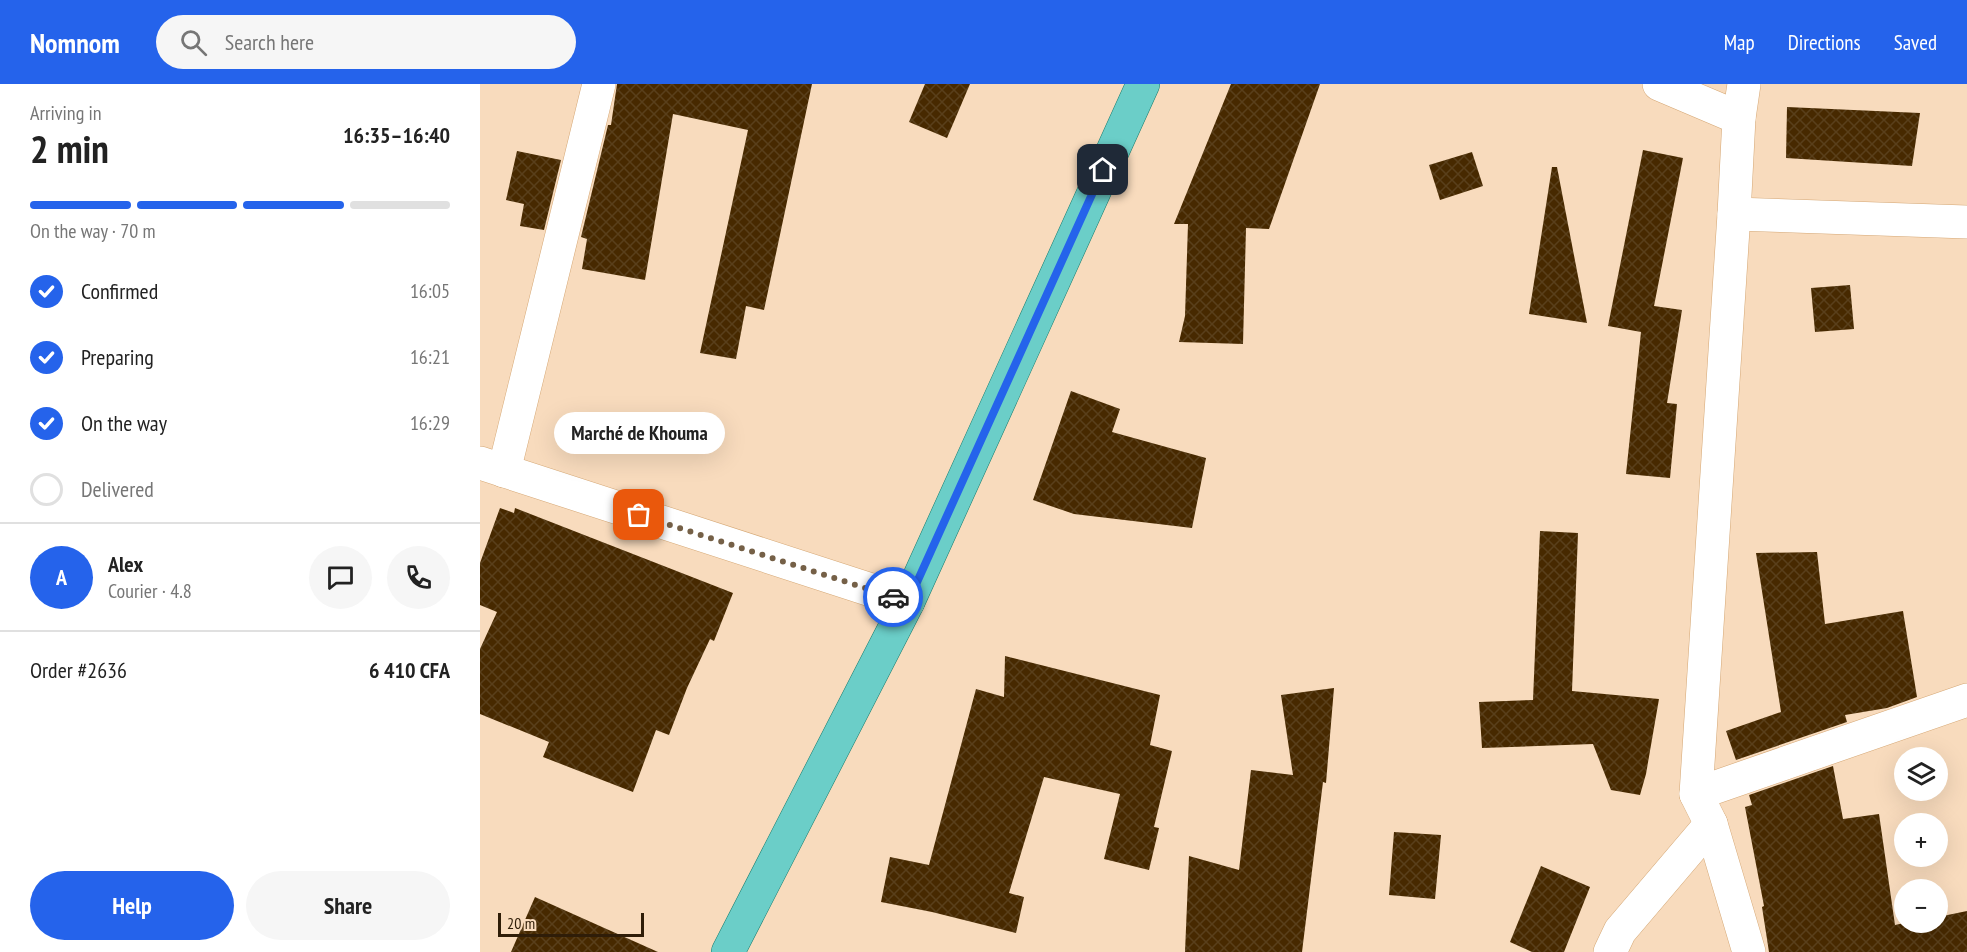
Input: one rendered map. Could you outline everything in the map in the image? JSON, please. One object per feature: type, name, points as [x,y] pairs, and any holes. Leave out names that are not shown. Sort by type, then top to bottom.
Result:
[{"type":"main road","points":[[728,952],[908,602],[1143,84]]},
{"type":"street","points":[[599,84],[492,467],[908,602]]},
{"type":"street","points":[[1659,84],[1739,118]]},
{"type":"street","points":[[1744,84],[1739,118],[1696,794],[1711,824],[1749,952]]},
{"type":"street","points":[[1734,214],[1967,222]]},
{"type":"street","points":[[1696,794],[1967,700]]},
{"type":"street","points":[[1610,952],[1620,931],[1711,824]]},
{"type":"building","points":[[617,84],[812,84],[764,310],[746,306],[736,359],[700,353],[748,130],[673,114],[645,280],[582,269],[587,239],[581,237],[608,125],[611,125]]},
{"type":"building","points":[[925,84],[970,84],[947,138],[909,122]]},
{"type":"building","points":[[1231,84],[1320,84],[1269,229],[1246,228],[1243,344],[1179,342],[1185,316],[1188,224],[1174,224]]},
{"type":"building","points":[[1787,107],[1920,113],[1912,166],[1786,158]]},
{"type":"building","points":[[1643,150],[1683,158],[1654,306],[1682,310],[1667,403],[1677,404],[1670,478],[1626,474],[1641,332],[1608,326]]},
{"type":"building","points":[[517,151],[561,160],[544,230],[520,226],[524,204],[506,200]]},
{"type":"building","points":[[1472,152],[1483,186],[1440,200],[1429,165]]},
{"type":"building","points":[[1552,167],[1557,167],[1587,323],[1529,314]]},
{"type":"building","points":[[1850,285],[1854,329],[1815,332],[1811,288]]},
{"type":"building","points":[[1071,391],[1120,409],[1112,432],[1206,458],[1192,528],[1074,514],[1033,500]]},
{"type":"building","points":[[500,508],[514,513],[515,508],[733,593],[714,641],[710,639],[687,688],[669,735],[656,730],[633,792],[543,757],[549,742],[480,714],[480,649],[497,612],[480,605],[480,563]]},
{"type":"building","points":[[1540,531],[1578,533],[1572,691],[1659,699],[1646,774],[1640,795],[1611,790],[1593,744],[1482,748],[1479,702],[1533,700]]},
{"type":"building","points":[[1817,552],[1825,624],[1903,611],[1917,697],[1887,708],[1845,715],[1847,722],[1736,760],[1726,731],[1781,712],[1756,553]]},
{"type":"building","points":[[1005,656],[1160,695],[1150,745],[1172,751],[1154,827],[1159,828],[1149,870],[1104,859],[1120,794],[1044,777],[1009,893],[1024,897],[1016,933],[881,902],[890,857],[929,865],[976,689],[1004,697]]},
{"type":"building","points":[[1334,688],[1326,783],[1323,782],[1302,952],[1185,952],[1189,856],[1239,870],[1251,770],[1293,775],[1281,695]]},
{"type":"building","points":[[1833,766],[1843,819],[1879,814],[1894,918],[1894,933],[1948,933],[1948,915],[1967,911],[1967,952],[1769,952],[1762,907],[1764,906],[1745,807],[1752,805],[1749,795]]},
{"type":"building","points":[[1394,832],[1441,835],[1435,899],[1389,895]]},
{"type":"building","points":[[1541,866],[1590,887],[1564,952],[1532,952],[1510,942]]},
{"type":"building","points":[[535,897],[658,952],[511,952]]},
{"type":"way so far","points":[[639,515],[893,597]]},
{"type":"place","name":"Marché de Khouma","points":[[639,515]]},
{"type":"route","points":[[893,597],[908,602],[1103,170]]}]
